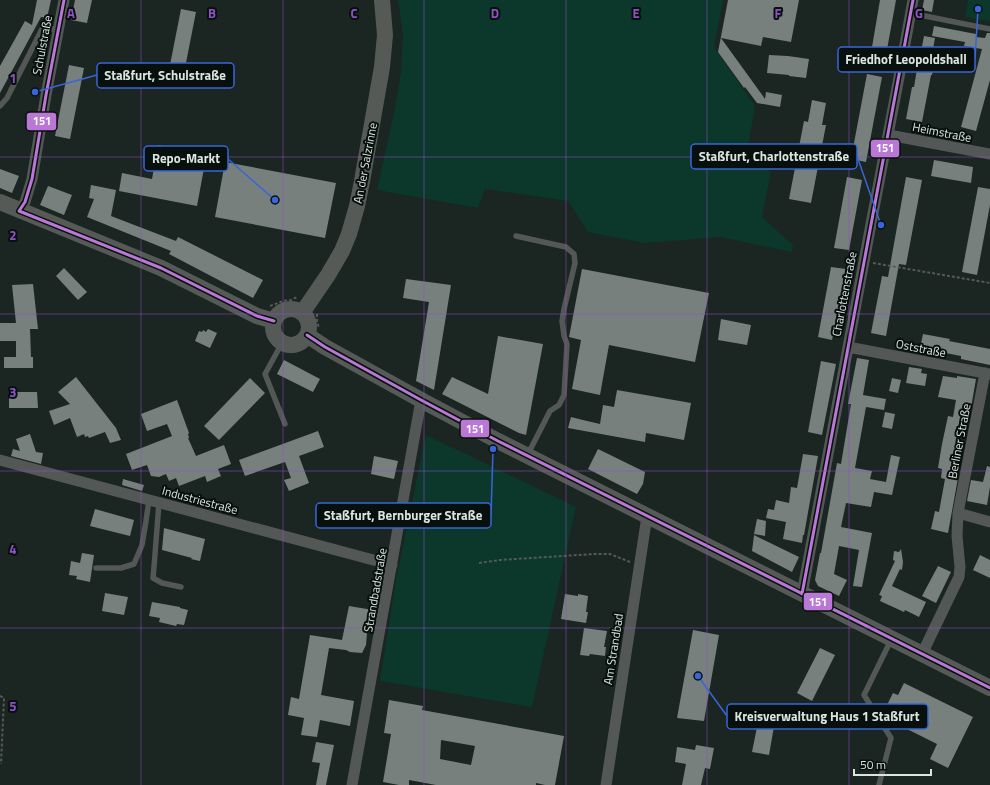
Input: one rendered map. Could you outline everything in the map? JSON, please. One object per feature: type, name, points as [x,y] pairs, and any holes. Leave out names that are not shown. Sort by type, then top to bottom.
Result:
[{"type":"main road","name":"An der Salzrinne","points":[[302,313],[328,275],[342,251],[349,234],[357,206],[382,67],[385,35],[382,0]]},
{"type":"main road","points":[[0,202],[161,268],[257,316],[274,321]]},
{"type":"main road","points":[[292,309],[302,313],[306,316],[309,326],[309,330],[304,340],[294,345],[288,345],[278,340],[273,331],[274,321],[277,316],[281,312],[292,309]]},
{"type":"main road","points":[[307,335],[325,347],[421,400],[527,456],[990,688]]},
{"type":"street","name":"Schulstraße","points":[[19,210],[25,202],[32,179],[64,0]]},
{"type":"street","name":"Charlottenstraße","points":[[802,594],[889,135],[913,0]]},
{"type":"street","name":"Heimstraße","points":[[889,135],[990,154]]},
{"type":"street","name":"Oststraße","points":[[848,347],[988,374]]},
{"type":"street","name":"Berliner Straße","points":[[922,654],[959,577],[960,567],[957,536],[958,513],[988,374]]},
{"type":"street","name":"Strandbadstraße","points":[[352,785],[421,400]]},
{"type":"street","name":"Industriestraße","points":[[0,460],[392,565]]},
{"type":"street","points":[[958,513],[990,522]]},
{"type":"street","name":"Am Strandbad","points":[[606,785],[647,516]]},
{"type":"lane","points":[[910,13],[990,29]]},
{"type":"lane","points":[[0,106],[7,98],[43,27],[58,30]]},
{"type":"lane","points":[[516,236],[566,247],[574,254],[575,264],[562,321],[564,336],[567,344],[564,395],[559,405],[550,411],[527,456]]},
{"type":"lane","points":[[282,343],[265,374],[285,424]]},
{"type":"lane","points":[[96,568],[121,568],[134,564],[142,545],[146,521],[154,501]]},
{"type":"lane","points":[[154,501],[153,578],[162,583],[181,587]]},
{"type":"lane","points":[[879,785],[891,738],[864,695],[892,638]]},
{"type":"path","points":[[864,262],[990,283]]},
{"type":"path","points":[[479,563],[500,560],[610,554],[639,566]]},
{"type":"path","points":[[0,696],[4,698],[0,764]]},
{"type":"green space","points":[[398,0],[723,0],[714,47],[755,106],[745,164],[771,171],[762,217],[793,245],[792,252],[720,237],[645,243],[588,232],[568,201],[485,189],[478,208],[377,190],[401,73],[403,34]]},
{"type":"green space","points":[[968,0],[990,0],[990,21],[965,17]]},
{"type":"green space","points":[[426,435],[576,507],[532,707],[380,681],[396,580]]},
{"type":"building","points":[[37,0],[51,0],[47,18],[41,17],[0,93],[0,66],[25,21],[32,25]]},
{"type":"building","points":[[75,0],[92,0],[87,23],[71,20]]},
{"type":"building","points":[[728,0],[799,0],[791,42],[763,37],[761,46],[721,38],[765,99],[766,92],[782,95],[780,107],[757,103],[745,87],[744,88],[718,52]]},
{"type":"building","points":[[880,0],[896,0],[886,55],[871,53]]},
{"type":"building","points":[[924,0],[934,0],[932,12],[922,10]]},
{"type":"building","points":[[181,9],[196,12],[184,73],[169,70]]},
{"type":"building","points":[[934,26],[976,34],[976,37],[985,38],[987,33],[990,33],[990,80],[976,131],[961,127],[982,49],[964,46],[965,42],[932,36]]},
{"type":"building","points":[[924,36],[935,38],[932,54],[936,54],[922,122],[906,119]]},
{"type":"building","points":[[769,55],[809,59],[806,78],[767,73]]},
{"type":"building","points":[[69,65],[84,68],[70,139],[55,136]]},
{"type":"building","points":[[867,74],[882,77],[866,162],[851,159]]},
{"type":"building","points":[[812,100],[826,103],[822,125],[826,125],[811,203],[789,199],[804,121],[808,122]]},
{"type":"building","points":[[158,145],[178,149],[176,158],[205,163],[197,206],[119,191],[122,173],[152,179]]},
{"type":"building","points":[[934,160],[973,167],[971,183],[931,176]]},
{"type":"building","points":[[225,162],[336,183],[325,238],[215,217]]},
{"type":"building","points":[[0,169],[19,176],[12,193],[0,188]]},
{"type":"building","points":[[847,177],[862,180],[849,250],[834,248]]},
{"type":"building","points":[[906,177],[922,180],[906,265],[899,264],[886,336],[871,333],[882,276],[888,277]]},
{"type":"building","points":[[91,185],[116,190],[111,216],[176,241],[178,237],[263,280],[253,298],[169,254],[171,251],[87,217],[94,199],[89,198]]},
{"type":"building","points":[[48,186],[72,195],[64,215],[40,205]]},
{"type":"building","points":[[978,187],[990,189],[990,205],[977,275],[962,272]]},
{"type":"building","points":[[831,267],[846,269],[832,340],[818,337]]},
{"type":"building","points":[[64,268],[87,292],[78,300],[56,276]]},
{"type":"building","points":[[582,269],[709,293],[695,362],[609,345],[600,395],[572,389],[581,340],[569,337]]},
{"type":"building","points":[[406,279],[451,285],[434,390],[416,381],[429,302],[403,298]]},
{"type":"building","points":[[33,284],[38,329],[30,329],[33,368],[4,368],[4,357],[16,357],[16,341],[0,341],[0,323],[16,323],[12,285]]},
{"type":"building","points":[[721,319],[751,325],[747,345],[718,340]]},
{"type":"building","points":[[208,329],[217,333],[210,348],[195,341],[199,331],[202,332],[203,330],[206,332]]},
{"type":"building","points":[[923,334],[990,349],[990,365],[961,359],[961,356],[920,348]]},
{"type":"building","points":[[498,336],[543,344],[526,435],[519,433],[442,394],[452,377],[488,394]]},
{"type":"building","points":[[857,358],[869,360],[863,395],[886,399],[884,410],[866,407],[855,468],[872,471],[870,479],[886,482],[891,455],[900,457],[892,495],[874,492],[871,507],[846,503],[841,527],[872,533],[862,587],[853,586],[859,550],[839,546],[834,574],[847,580],[839,596],[818,586],[815,580],[837,463],[841,464],[851,404],[848,404]]},
{"type":"building","points":[[284,360],[320,379],[313,392],[277,374]]},
{"type":"building","points":[[821,361],[836,364],[822,435],[808,432]]},
{"type":"building","points":[[909,367],[922,369],[921,373],[927,374],[925,386],[906,383]]},
{"type":"building","points":[[943,376],[957,378],[957,376],[976,379],[971,408],[969,408],[967,414],[964,413],[952,473],[957,474],[958,478],[948,533],[931,529],[935,511],[939,512],[945,479],[941,478],[942,469],[938,468],[942,444],[948,416],[953,417],[956,400],[938,397]]},
{"type":"building","points":[[76,377],[116,428],[121,440],[110,443],[105,432],[89,438],[88,436],[85,437],[84,434],[77,437],[70,418],[54,425],[49,411],[70,404],[58,392]]},
{"type":"building","points":[[250,378],[265,393],[219,440],[204,426]]},
{"type":"building","points":[[892,378],[901,380],[898,393],[889,391]]},
{"type":"building","points":[[617,390],[691,403],[684,440],[646,433],[645,442],[568,428],[571,417],[600,424],[603,405],[614,407]]},
{"type":"building","points":[[9,392],[37,392],[38,408],[9,408]]},
{"type":"building","points":[[177,400],[189,433],[188,438],[196,456],[224,445],[231,464],[218,469],[221,476],[207,482],[205,476],[179,486],[176,478],[169,481],[166,474],[159,477],[151,476],[147,465],[132,470],[126,454],[172,436],[167,424],[147,431],[141,414]]},
{"type":"building","points":[[885,412],[895,414],[892,429],[882,427]]},
{"type":"building","points":[[318,431],[324,447],[299,456],[309,483],[289,491],[284,480],[291,478],[285,462],[245,476],[239,460]]},
{"type":"building","points":[[30,434],[36,452],[43,453],[41,464],[11,456],[13,449],[20,451],[16,439]]},
{"type":"building","points":[[598,449],[645,472],[643,484],[637,494],[588,469]]},
{"type":"building","points":[[803,454],[818,456],[802,543],[783,539],[786,522],[766,518],[768,509],[774,510],[776,500],[789,503],[791,487],[797,488]]},
{"type":"building","points":[[374,456],[398,461],[394,479],[371,474]]},
{"type":"building","points":[[987,466],[990,467],[990,487],[987,505],[967,501],[971,480],[983,482]]},
{"type":"building","points":[[123,479],[144,485],[142,491],[122,485]]},
{"type":"building","points":[[95,509],[134,520],[130,536],[90,526]]},
{"type":"building","points":[[757,519],[766,521],[765,536],[754,534]]},
{"type":"building","points":[[164,528],[205,539],[200,561],[162,550]]},
{"type":"building","points":[[754,535],[799,557],[792,572],[752,551]]},
{"type":"building","points":[[901,549],[903,562],[902,570],[900,569],[892,586],[926,602],[919,617],[880,601],[882,596],[879,595],[895,561],[893,560],[894,551],[899,552]]},
{"type":"building","points":[[82,553],[94,555],[90,582],[76,579],[77,576],[69,575],[71,561],[80,563]]},
{"type":"building","points":[[980,555],[990,560],[990,578],[973,570]]},
{"type":"building","points":[[938,566],[951,572],[936,603],[922,596]]},
{"type":"building","points":[[105,593],[128,597],[124,615],[102,611]]},
{"type":"building","points":[[565,594],[588,596],[586,623],[561,619]]},
{"type":"building","points":[[152,602],[188,610],[184,625],[177,624],[176,626],[159,622],[160,618],[149,616]]},
{"type":"building","points":[[349,606],[373,610],[367,633],[366,645],[362,653],[329,648],[321,695],[354,701],[350,726],[320,720],[317,737],[301,735],[304,718],[288,715],[291,697],[299,699],[310,635],[342,640]]},
{"type":"building","points":[[584,628],[607,631],[604,647],[606,647],[605,656],[590,654],[589,656],[580,655]]},
{"type":"building","points":[[693,630],[719,635],[704,721],[677,718]]},
{"type":"building","points":[[820,648],[835,655],[812,701],[797,693]]},
{"type":"building","points":[[904,683],[973,717],[948,768],[930,759],[937,744],[883,717],[882,715],[893,693],[898,695]]},
{"type":"building","points":[[389,700],[423,706],[422,710],[564,736],[555,785],[536,783],[536,785],[436,785],[409,780],[409,785],[399,785],[383,782],[391,734],[384,733]],"holes":[[[441,740],[475,746],[471,765],[440,759]]]},
{"type":"building","points":[[760,712],[776,715],[769,755],[752,752]]},
{"type":"building","points":[[316,742],[334,745],[326,785],[316,785],[320,763],[312,762]]},
{"type":"building","points":[[696,745],[714,748],[710,769],[705,768],[701,785],[682,785],[686,764],[675,762],[677,747],[695,750]]},
{"type":"transit line","name":"151","points":[[64,0],[32,179],[25,202],[19,211],[161,268],[257,316],[274,321]]},
{"type":"transit line","name":"151","points":[[802,594],[913,0]]},
{"type":"transit line","name":"151","points":[[307,335],[325,347],[498,441],[990,688]]},
{"type":"place","name":"Friedhof Leopoldshall","points":[[978,9]]},
{"type":"place","name":"Staßfurt, Schulstraße","points":[[35,92]]},
{"type":"place","name":"Repo-Markt","points":[[275,200]]},
{"type":"place","name":"Staßfurt, Charlottenstraße","points":[[881,225]]},
{"type":"place","name":"Staßfurt, Bernburger Straße","points":[[493,449]]},
{"type":"place","name":"Kreisverwaltung Haus 1 Staßfurt","points":[[698,676]]}]
